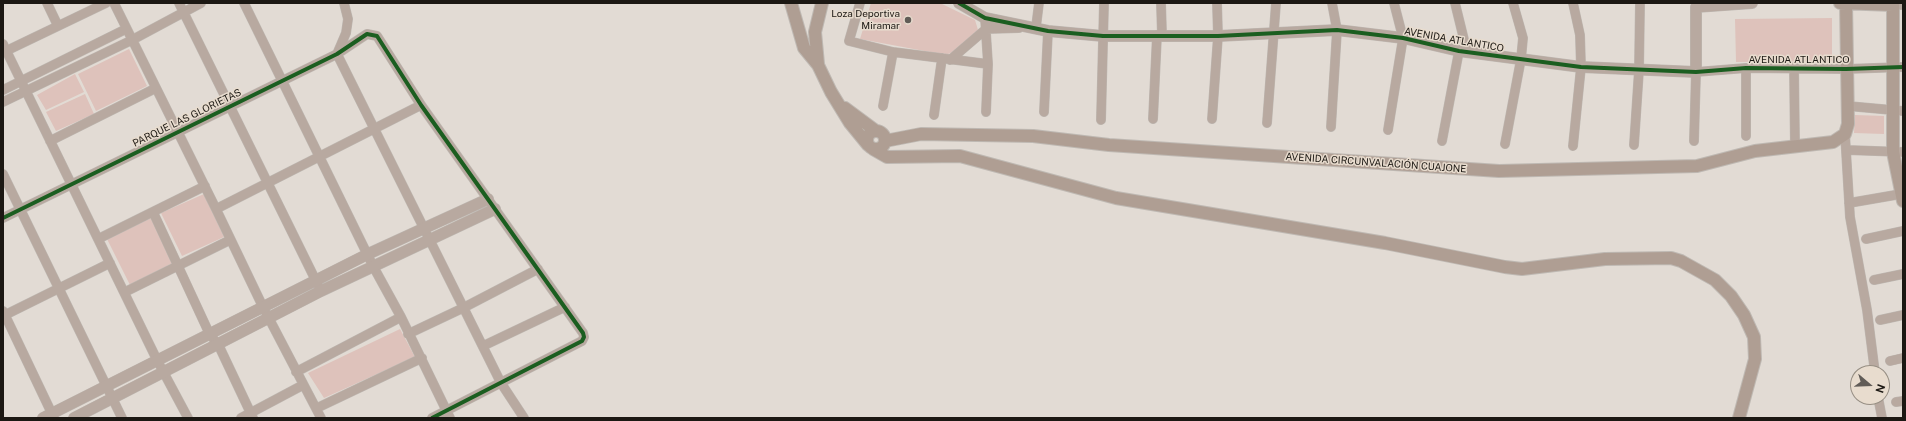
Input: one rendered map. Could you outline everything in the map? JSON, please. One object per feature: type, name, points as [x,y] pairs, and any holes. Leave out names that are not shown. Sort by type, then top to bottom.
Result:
[{"type":"main road","points":[[791,3],[804,48],[818,65],[838,103],[877,140],[888,157],[960,156],[1110,197],[1370,240],[1505,267],[1522,269],[1625,258],[1671,258],[1681,261],[1715,280],[1732,296],[1744,315],[1754,337],[1756,348],[1755,359],[1739,418]]},
{"type":"main road","points":[[818,65],[815,32],[822,3]]},
{"type":"main road","points":[[1840,3],[1896,4],[1898,152],[1902,198]]},
{"type":"main road","points":[[1845,134],[1848,124],[1846,3]]},
{"type":"main road","points":[[838,103],[877,140]]},
{"type":"main road","name":"AVENIDA CIRCUNVALACIÓN CUAJONE","points":[[877,140],[920,134],[1033,136],[1110,145],[1499,171],[1697,166],[1755,151],[1833,142],[1845,134]]},
{"type":"street","points":[[47,3],[58,26]]},
{"type":"street","points":[[106,3],[58,26],[5,48],[20,82],[157,360],[164,370],[188,418]]},
{"type":"street","points":[[114,3],[263,307],[321,418]]},
{"type":"street","points":[[3,102],[132,40],[182,7],[201,3]]},
{"type":"street","points":[[244,3],[373,266],[422,358],[449,415]]},
{"type":"street","points":[[344,3],[348,18],[346,33],[338,54],[374,130],[501,383],[524,418]]},
{"type":"street","points":[[860,3],[849,41],[893,52],[988,64]]},
{"type":"street","name":"AVENIDA ATLANTICO","points":[[959,3],[973,7],[985,24],[1035,27],[1048,31],[1103,36],[1218,36],[1336,30],[1403,38],[1463,51],[1581,68],[1696,72],[1746,68],[1794,67],[1846,69],[1898,67]]},
{"type":"street","points":[[1035,27],[1039,3]]},
{"type":"street","points":[[1101,120],[1104,3]]},
{"type":"street","points":[[1153,119],[1162,3]]},
{"type":"street","points":[[1212,119],[1218,36],[1217,3]]},
{"type":"street","points":[[1267,123],[1275,34],[1276,3]]},
{"type":"street","points":[[1331,126],[1336,30],[1332,3]]},
{"type":"street","points":[[1388,130],[1403,38],[1394,3]]},
{"type":"street","points":[[1442,141],[1463,51],[1455,3]]},
{"type":"street","points":[[1505,144],[1521,60],[1523,38],[1513,3]]},
{"type":"street","points":[[1573,3],[1580,35],[1581,68],[1573,146]]},
{"type":"street","points":[[1634,145],[1639,70],[1640,3]]},
{"type":"street","points":[[1694,142],[1696,5],[1752,3]]},
{"type":"street","points":[[182,7],[321,291]]},
{"type":"street","points":[[934,115],[946,59],[985,24]]},
{"type":"street","points":[[985,24],[988,64],[986,112]]},
{"type":"street","points":[[3,90],[126,29]]},
{"type":"street","points":[[1044,112],[1048,31]]},
{"type":"street","name":"PARQUE LAS GLORIETAS","points":[[3,218],[281,80],[338,54],[367,34],[377,36],[421,104]]},
{"type":"street","points":[[883,106],[893,52]]},
{"type":"street","points":[[1794,67],[1795,146]]},
{"type":"street","points":[[1746,68],[1746,136]]},
{"type":"street","points":[[50,141],[156,88]]},
{"type":"street","points":[[216,209],[268,181],[374,130],[421,104],[583,334],[582,340],[501,383],[449,415],[432,418]]},
{"type":"street","points":[[1848,106],[1898,111]]},
{"type":"street","points":[[1845,134],[1850,217],[1874,365]]},
{"type":"street","points":[[1847,150],[1898,152]]},
{"type":"street","points":[[3,174],[105,386],[122,418]]},
{"type":"street","points":[[98,239],[205,186]]},
{"type":"street","points":[[1849,203],[1902,198]]},
{"type":"street","points":[[110,263],[4,314],[49,416],[105,386],[210,335],[368,254],[488,199]]},
{"type":"street","points":[[74,418],[164,370],[321,291],[495,209]]},
{"type":"street","points":[[153,212],[210,335],[218,344],[252,415]]},
{"type":"street","points":[[1866,239],[1903,231]]},
{"type":"street","points":[[124,292],[230,240]]},
{"type":"street","points":[[408,334],[538,270]]},
{"type":"street","points":[[1874,280],[1903,274]]},
{"type":"street","points":[[483,346],[564,308]]},
{"type":"street","points":[[1880,320],[1903,315]]},
{"type":"street","points":[[296,372],[401,317]]},
{"type":"street","points":[[317,408],[422,358]]},
{"type":"street","points":[[1890,361],[1903,358]]},
{"type":"street","points":[[241,418],[252,415],[303,386]]},
{"type":"street","points":[[1880,405],[1882,418]]},
{"type":"shaded area","points":[[871,3],[940,3],[975,20],[978,30],[955,51],[946,55],[860,39]]},
{"type":"shaded area","points":[[1832,18],[1832,61],[1736,62],[1735,19]]},
{"type":"shaded area","points":[[129,49],[147,86],[96,111],[78,74]]},
{"type":"shaded area","points":[[75,74],[84,92],[46,110],[37,95]]},
{"type":"shaded area","points":[[85,94],[94,114],[56,131],[46,112]]},
{"type":"shaded area","points":[[1855,115],[1884,116],[1884,134],[1854,133]]},
{"type":"shaded area","points":[[204,194],[224,237],[182,256],[161,213]]},
{"type":"shaded area","points":[[151,218],[173,263],[130,285],[107,239]]},
{"type":"shaded area","points":[[400,329],[415,357],[324,398],[308,373]]},
{"type":"cycle path","points":[[959,3],[985,18],[1048,31],[1103,36],[1218,36],[1337,30],[1403,38],[1459,51],[1581,67],[1696,72],[1746,68],[1846,69],[1903,67]]},
{"type":"cycle path","points":[[3,218],[337,54],[367,34],[377,36],[421,105],[583,333],[584,337],[582,341],[432,418]]},
{"type":"place","name":"Loza Deportiva Miramar","points":[[908,20]]}]
